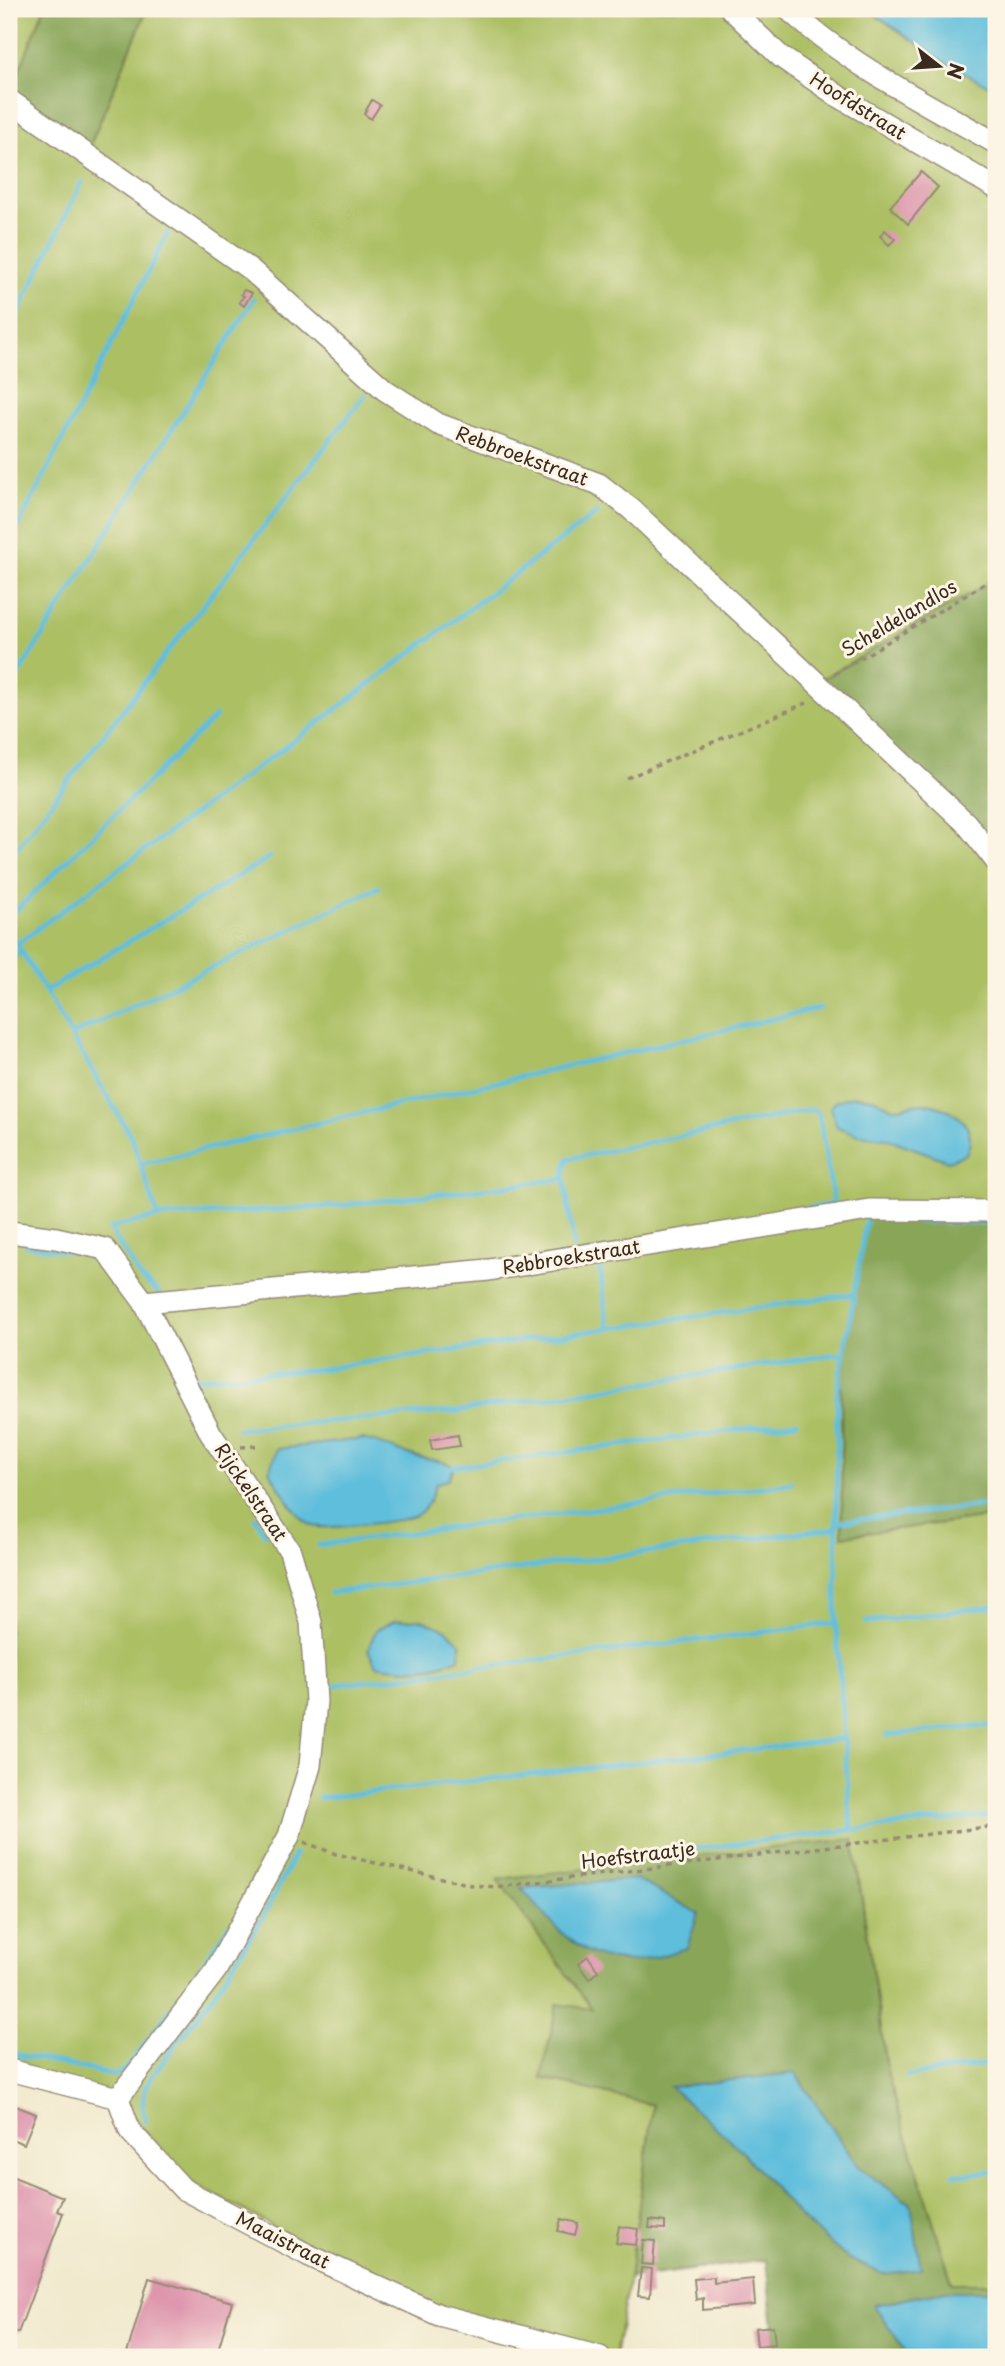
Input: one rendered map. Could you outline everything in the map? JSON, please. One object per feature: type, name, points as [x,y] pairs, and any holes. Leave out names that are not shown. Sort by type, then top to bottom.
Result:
[{"type":"street","name":"Hoofdstraat","points":[[730,9],[782,57],[838,96],[996,188]]},
{"type":"street","name":"Hoofdstraat","points":[[788,9],[806,26],[859,63],[996,143]]},
{"type":"street","name":"Rebbroekstraat","points":[[9,100],[251,270],[385,390],[438,424],[599,484],[631,509],[966,823],[996,860]]},
{"type":"street","name":"Rebbroekstraat","points":[[144,1302],[489,1270],[869,1210],[996,1211]]},
{"type":"street","name":"Rijckelstraat","points":[[9,1232],[56,1238],[105,1249],[144,1302],[211,1434],[290,1551],[311,1622],[316,1701],[310,1766],[289,1836],[216,1970],[118,2098]]},
{"type":"street","points":[[9,2070],[118,2098]]},
{"type":"street","name":"Maaistraat","points":[[118,2098],[130,2131],[183,2189],[308,2255],[439,2315],[600,2357]]},
{"type":"path","name":"Scheldelandlos","points":[[627,778],[823,690],[840,670],[996,577]]},
{"type":"path","name":"Hoefstraatje","points":[[289,1836],[336,1854],[472,1885],[497,1887],[996,1826]]},
{"type":"green space","points":[[9,9],[44,9],[10,94],[9,93]]},
{"type":"green space","points":[[44,9],[147,9],[88,150],[10,94]]},
{"type":"green space","points":[[147,9],[867,9],[953,68],[996,89],[996,579],[815,683],[996,861],[996,1211],[842,1536],[996,1516],[996,2283],[952,2283],[888,2076],[853,1839],[593,2010],[653,2104],[629,2278],[615,2357],[600,2357],[439,2315],[190,2182],[167,2159],[118,2098],[9,2070],[9,104],[88,150]]},
{"type":"green space","points":[[996,579],[996,861],[815,683]]},
{"type":"green space","points":[[869,1210],[996,1211],[996,1516],[842,1536],[841,1380]]},
{"type":"green space","points":[[853,1839],[888,2076],[952,2283],[996,2283],[996,2291],[945,2291],[874,2305],[906,2352],[939,2357],[776,2357],[766,2260],[629,2278],[653,2105],[541,2078],[557,2004],[592,2009],[497,1879]],"holes":[[[795,2073],[859,2168],[911,2204],[847,2258],[801,2218],[738,2147]]]},
{"type":"water","points":[[867,9],[996,9],[996,89],[953,68]]},
{"type":"water","points":[[854,1096],[875,1099],[893,1108],[922,1103],[943,1108],[966,1125],[970,1143],[966,1154],[948,1161],[886,1138],[859,1135],[837,1127],[830,1108],[836,1101]]},
{"type":"water","points":[[362,1439],[454,1467],[448,1480],[436,1483],[427,1505],[417,1515],[348,1526],[320,1527],[307,1523],[269,1471],[277,1449]]},
{"type":"water","points":[[419,1619],[447,1630],[461,1644],[459,1658],[418,1668],[376,1665],[368,1650],[376,1630],[394,1621]]},
{"type":"water","points":[[636,1879],[698,1913],[687,1948],[635,1962],[594,1954],[567,1938],[521,1888]]},
{"type":"water","points":[[795,2073],[859,2168],[911,2204],[921,2269],[883,2274],[847,2258],[801,2218],[738,2147],[670,2087]]},
{"type":"water","points":[[945,2291],[996,2291],[996,2357],[939,2357],[906,2352],[874,2305]]},
{"type":"building","points":[[372,100],[380,105],[371,119],[364,114]]},
{"type":"building","points":[[921,172],[938,187],[908,224],[890,207]]},
{"type":"building","points":[[885,230],[895,239],[889,245],[880,236]]},
{"type":"building","points":[[244,290],[252,293],[244,306],[239,302],[244,296],[241,294]]},
{"type":"building","points":[[458,1435],[460,1446],[432,1450],[430,1440]]},
{"type":"building","points":[[588,1956],[598,1971],[589,1979],[578,1964]]},
{"type":"building","points":[[9,2103],[36,2114],[24,2144],[9,2138]]},
{"type":"building","points":[[9,2175],[63,2197],[57,2211],[63,2213],[18,2333],[9,2329]]},
{"type":"building","points":[[561,2219],[578,2223],[575,2235],[558,2231]]},
{"type":"building","points":[[650,2220],[665,2222],[665,2229],[649,2228]]},
{"type":"building","points":[[619,2226],[638,2229],[636,2245],[616,2243]]},
{"type":"building","points":[[643,2240],[655,2241],[653,2265],[641,2264]]},
{"type":"building","points":[[641,2268],[652,2269],[650,2297],[638,2296]]},
{"type":"building","points":[[714,2277],[714,2283],[753,2279],[755,2305],[703,2310],[703,2298],[696,2300],[694,2279]]},
{"type":"building","points":[[149,2278],[232,2302],[216,2357],[126,2357]]},
{"type":"building","points":[[773,2326],[775,2344],[757,2346],[755,2328]]},
{"type":"waterway","points":[[9,332],[82,182]]},
{"type":"waterway","points":[[9,545],[168,233]]},
{"type":"waterway","points":[[9,689],[254,299]]},
{"type":"waterway","points":[[9,858],[365,395]]},
{"type":"waterway","points":[[18,943],[322,720],[598,512]]},
{"type":"waterway","points":[[9,917],[216,716]]},
{"type":"waterway","points":[[46,991],[270,857]]},
{"type":"waterway","points":[[72,1035],[379,887]]},
{"type":"waterway","points":[[9,930],[132,1138],[158,1217]]},
{"type":"waterway","points":[[9,959],[23,952]]},
{"type":"waterway","points":[[140,1164],[820,1008]]},
{"type":"waterway","points":[[574,1248],[564,1173],[568,1159],[814,1109],[819,1115],[834,1204],[740,1220]]},
{"type":"waterway","points":[[159,1293],[140,1277],[110,1228],[158,1217],[336,1206],[564,1179]]},
{"type":"waterway","points":[[195,1378],[313,1370],[854,1294],[866,1220]]},
{"type":"waterway","points":[[912,1221],[996,1223]]},
{"type":"waterway","points":[[26,1245],[70,1252]]},
{"type":"waterway","points":[[83,1254],[106,1265]]},
{"type":"waterway","points":[[599,1261],[608,1328]]},
{"type":"waterway","points":[[588,1862],[851,1830],[836,1623],[837,1393],[854,1294]]},
{"type":"waterway","points":[[238,1429],[459,1411],[844,1353]]},
{"type":"waterway","points":[[454,1467],[797,1422]]},
{"type":"waterway","points":[[319,1545],[792,1483]]},
{"type":"waterway","points":[[836,1522],[996,1504]]},
{"type":"waterway","points":[[255,1518],[265,1534]]},
{"type":"waterway","points":[[330,1593],[836,1528]]},
{"type":"waterway","points":[[866,1622],[996,1606]]},
{"type":"waterway","points":[[335,1685],[836,1623]]},
{"type":"waterway","points":[[887,1735],[996,1725]]},
{"type":"waterway","points":[[319,1798],[844,1739]]},
{"type":"waterway","points":[[851,1830],[996,1815]]},
{"type":"waterway","points":[[146,2121],[142,2108],[146,2084],[214,1994],[261,1921],[295,1854]]},
{"type":"waterway","points":[[9,2053],[116,2075],[127,2068],[229,1926]]},
{"type":"waterway","points":[[907,2076],[996,2063]]},
{"type":"waterway","points":[[954,2174],[996,2172]]}]
